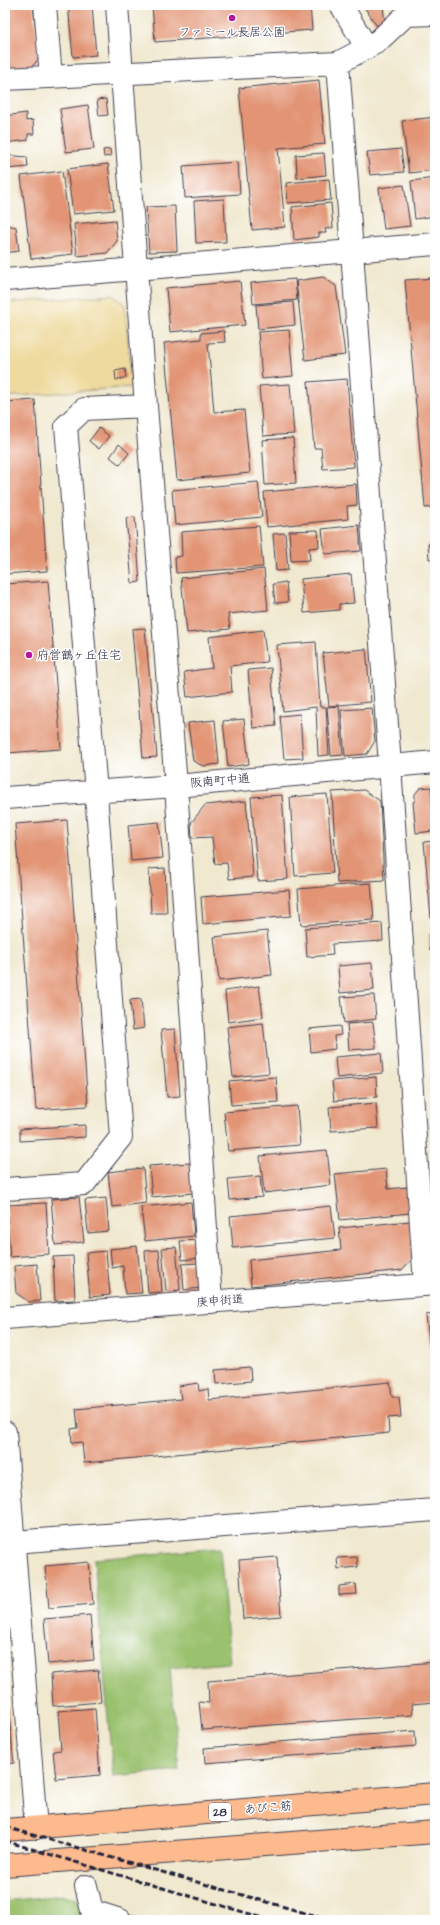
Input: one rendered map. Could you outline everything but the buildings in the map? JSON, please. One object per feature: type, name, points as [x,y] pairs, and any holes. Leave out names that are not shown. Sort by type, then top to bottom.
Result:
[{"type":"main road","name":"あびこ筋","points":[[5,1830],[435,1794]]},
{"type":"main road","points":[[5,1865],[435,1832]]},
{"type":"street","points":[[45,5],[51,77]]},
{"type":"street","points":[[117,5],[146,406],[176,786],[211,1302]]},
{"type":"street","points":[[341,5],[367,48]]},
{"type":"street","points":[[5,79],[338,63],[377,42],[406,15],[435,14]]},
{"type":"street","points":[[338,63],[430,1285]]},
{"type":"street","points":[[5,280],[435,244]]},
{"type":"street","points":[[5,1189],[84,1184],[121,1137],[96,792],[66,426],[84,409],[146,406]]},
{"type":"street","name":"阪南町中通","points":[[5,798],[176,786],[435,762]]},
{"type":"street","name":"庚申街道","points":[[5,1318],[430,1285]]},
{"type":"street","points":[[5,1432],[36,1828]]},
{"type":"street","points":[[13,1542],[435,1510]]},
{"type":"street","points":[[86,1886],[92,1911],[120,1920]]},
{"type":"green space","points":[[220,1548],[230,1663],[170,1668],[179,1770],[113,1776],[94,1559]]},
{"type":"green space","points":[[64,1895],[139,1920],[5,1920],[5,1901]]},
{"type":"sand","points":[[113,295],[125,305],[132,387],[5,397],[5,303]]},
{"type":"railway","points":[[5,1827],[330,1920]]},
{"type":"railway","points":[[5,1841],[270,1920]]},
{"type":"place","name":"ファミール長居公園","points":[[232,18]]},
{"type":"place","name":"府営鶴ヶ丘住宅","points":[[29,655]]}]
